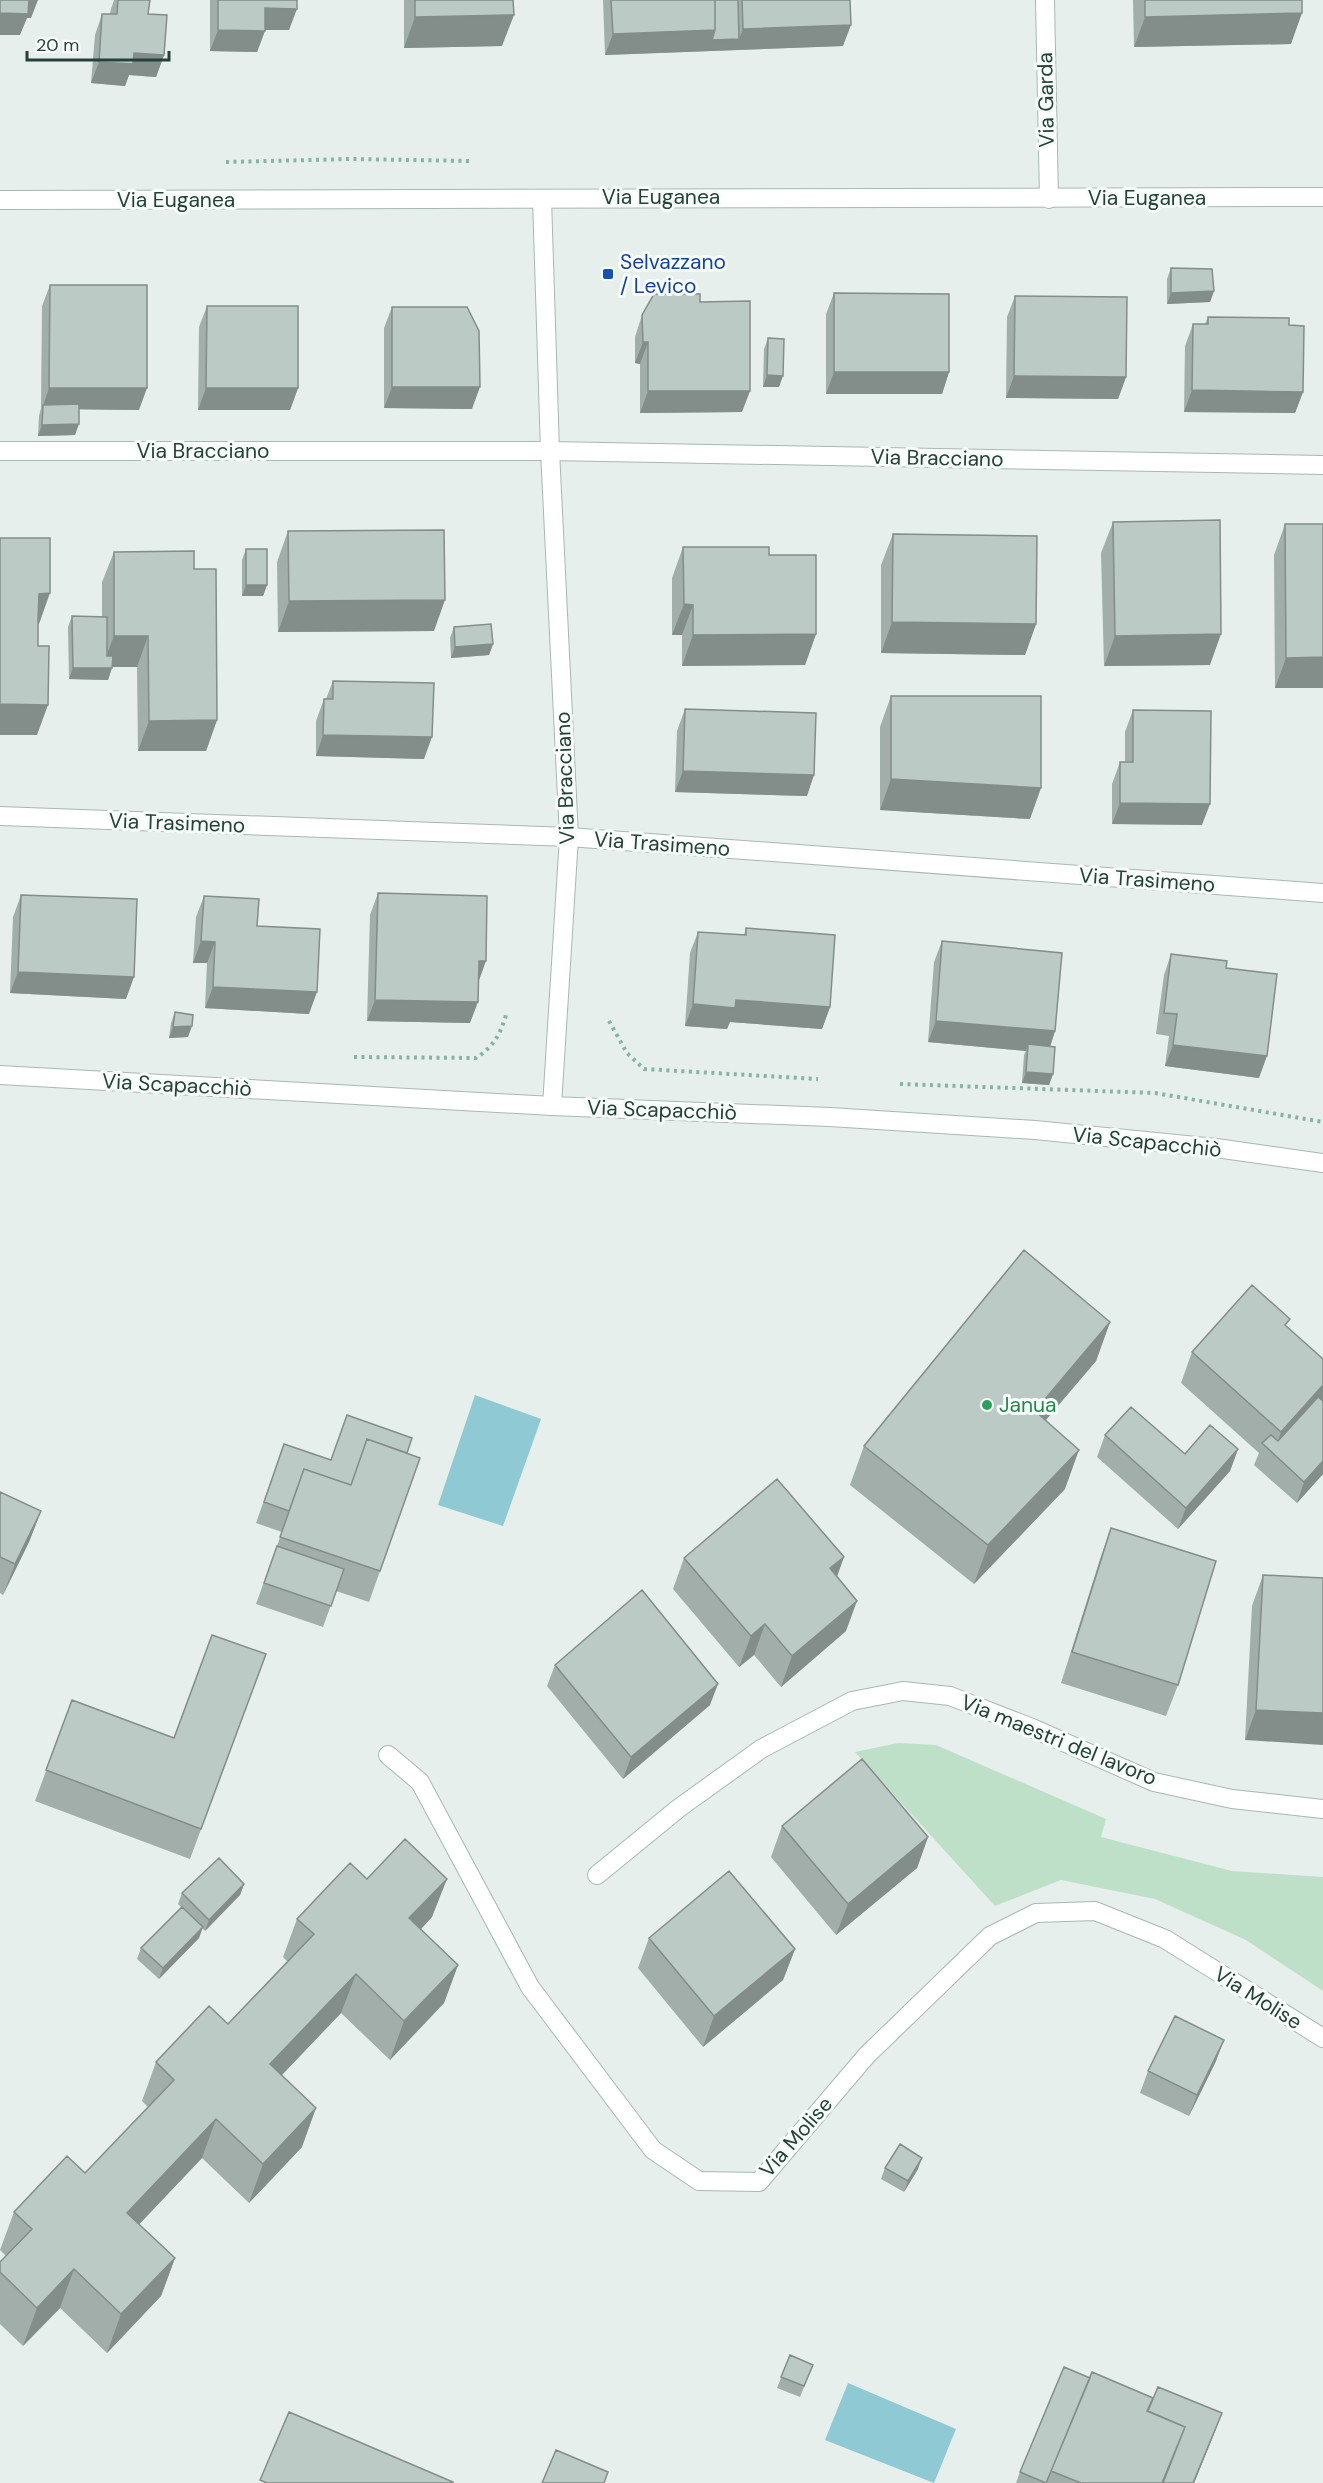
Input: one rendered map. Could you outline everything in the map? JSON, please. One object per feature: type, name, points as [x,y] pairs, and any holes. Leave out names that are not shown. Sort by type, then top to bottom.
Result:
[{"type":"street","name":"Via Garda","points":[[1045,0],[1049,199]]},
{"type":"street","name":"Via Euganea","points":[[0,200],[1323,197]]},
{"type":"street","name":"Via Bracciano","points":[[542,199],[550,451],[569,837],[552,1106]]},
{"type":"street","name":"Via Bracciano","points":[[0,451],[550,451],[1323,465]]},
{"type":"street","name":"Via Trasimeno","points":[[0,816],[569,837],[1323,893]]},
{"type":"street","name":"Via Scapacchiò","points":[[0,1075],[552,1106],[830,1117],[1035,1130],[1216,1148],[1323,1163]]},
{"type":"street","name":"Via maestri del lavoro","points":[[597,1875],[679,1808],[761,1749],[852,1701],[903,1691],[950,1696],[1032,1728],[1154,1782],[1232,1799],[1323,1809]]},
{"type":"street","name":"Via Molise","points":[[388,1755],[420,1782],[530,1987],[653,2150],[699,2181],[759,2182],[867,2055],[990,1936],[1036,1913],[1095,1911],[1165,1939],[1323,2038]]},
{"type":"path","points":[[352,1057],[453,1060],[476,1058],[489,1050],[500,1034],[506,1015]]},
{"type":"path","points":[[609,1021],[627,1053],[644,1069],[820,1079]]},
{"type":"path","points":[[891,1083],[1155,1093],[1323,1122]]},
{"type":"green space","points":[[898,1743],[936,1745],[1106,1819],[1101,1837],[1232,1871],[1323,1877],[1323,1991],[1246,1940],[1155,1899],[1061,1880],[995,1906],[855,1752]]},
{"type":"water","points":[[475,1395],[541,1419],[503,1526],[438,1505]]},
{"type":"water","points":[[848,2383],[956,2429],[934,2483],[825,2440]]},
{"type":"building","points":[[0,0],[29,0],[28,14],[0,13]]},
{"type":"building","points":[[118,0],[150,0],[148,14],[167,15],[164,55],[134,53],[133,64],[99,62],[102,14],[117,14]]},
{"type":"building","points":[[218,0],[297,0],[297,9],[265,8],[265,31],[218,30]]},
{"type":"building","points":[[415,0],[513,0],[514,15],[415,17]]},
{"type":"building","points":[[611,0],[715,0],[715,30],[613,34]]},
{"type":"building","points":[[715,0],[738,0],[739,39],[712,40],[715,30]]},
{"type":"building","points":[[742,0],[850,0],[851,25],[743,29]]},
{"type":"building","points":[[1145,0],[1302,0],[1302,13],[1145,17]]},
{"type":"building","points":[[1171,268],[1212,269],[1214,291],[1171,293]]},
{"type":"building","points":[[50,285],[147,285],[147,388],[49,388]]},
{"type":"building","points":[[834,293],[949,294],[949,372],[834,372]]},
{"type":"building","points":[[654,294],[700,294],[700,302],[750,301],[750,391],[648,391],[648,342],[643,342],[642,315]]},
{"type":"building","points":[[1015,296],[1127,297],[1126,377],[1014,376]]},
{"type":"building","points":[[207,306],[298,306],[298,388],[206,388]]},
{"type":"building","points":[[392,307],[467,307],[479,331],[480,387],[392,387]]},
{"type":"building","points":[[1208,317],[1289,318],[1289,325],[1304,326],[1303,392],[1192,390],[1193,324],[1208,324]]},
{"type":"building","points":[[768,338],[784,339],[783,376],[767,375]]},
{"type":"building","points":[[79,404],[79,424],[42,425],[43,405]]},
{"type":"building","points":[[1220,520],[1221,634],[1115,636],[1113,522]]},
{"type":"building","points":[[1285,524],[1323,524],[1323,657],[1286,658]]},
{"type":"building","points":[[444,530],[445,600],[289,601],[288,531]]},
{"type":"building","points":[[893,534],[1037,536],[1036,624],[892,622]]},
{"type":"building","points":[[0,538],[50,538],[50,593],[39,594],[38,619],[38,646],[49,646],[48,705],[0,704]]},
{"type":"building","points":[[683,547],[769,547],[769,555],[816,555],[816,634],[693,635],[693,605],[684,604]]},
{"type":"building","points":[[246,549],[267,549],[267,585],[246,585]]},
{"type":"building","points":[[194,551],[194,569],[216,569],[217,720],[149,721],[148,636],[114,636],[114,552]]},
{"type":"building","points":[[72,616],[107,617],[107,656],[113,656],[112,668],[73,668]]},
{"type":"building","points":[[491,624],[493,644],[455,647],[454,627]]},
{"type":"building","points":[[333,681],[434,683],[432,737],[323,735],[324,699],[333,699]]},
{"type":"building","points":[[891,696],[1041,696],[1041,788],[891,779]]},
{"type":"building","points":[[685,709],[816,713],[814,775],[683,771]]},
{"type":"building","points":[[1133,710],[1211,711],[1210,804],[1120,803],[1120,762],[1133,762]]},
{"type":"building","points":[[378,893],[487,896],[486,961],[479,961],[478,1002],[375,1000]]},
{"type":"building","points":[[21,895],[137,899],[134,977],[18,972]]},
{"type":"building","points":[[204,896],[259,899],[257,926],[320,929],[317,992],[213,987],[215,942],[201,941]]},
{"type":"building","points":[[746,928],[835,935],[830,1007],[736,1000],[735,1008],[693,1004],[698,932],[746,935]]},
{"type":"building","points":[[942,941],[1062,953],[1055,1031],[936,1021]]},
{"type":"building","points":[[1171,954],[1227,961],[1226,968],[1277,974],[1267,1056],[1173,1045],[1177,1014],[1164,1013]]},
{"type":"building","points":[[175,1012],[193,1015],[192,1026],[173,1027]]},
{"type":"building","points":[[1028,1044],[1055,1047],[1053,1074],[1026,1072]]},
{"type":"building","name":"Janua","points":[[1024,1250],[1110,1322],[1035,1411],[1079,1450],[988,1545],[864,1446]]},
{"type":"building","points":[[1252,1285],[1290,1319],[1285,1325],[1323,1359],[1323,1385],[1281,1432],[1192,1352]]},
{"type":"building","points":[[1318,1397],[1323,1401],[1323,1461],[1304,1482],[1262,1443],[1271,1435],[1278,1441]]},
{"type":"building","points":[[1131,1407],[1185,1454],[1210,1425],[1238,1449],[1186,1508],[1105,1435]]},
{"type":"building","points":[[347,1415],[412,1438],[407,1453],[367,1439],[351,1485],[304,1469],[289,1511],[264,1502],[284,1444],[331,1460]]},
{"type":"building","points":[[367,1439],[420,1458],[380,1571],[280,1537],[304,1469],[351,1485]]},
{"type":"building","points":[[777,1479],[844,1557],[830,1568],[857,1601],[792,1656],[765,1624],[751,1636],[684,1558]]},
{"type":"building","points":[[0,1492],[41,1511],[15,1564],[0,1557]]},
{"type":"building","points":[[1111,1528],[1216,1561],[1178,1685],[1072,1652]]},
{"type":"building","points":[[277,1546],[344,1569],[331,1606],[264,1583]]},
{"type":"building","points":[[1263,1575],[1323,1578],[1323,1713],[1256,1710]]},
{"type":"building","points":[[642,1590],[718,1684],[631,1757],[555,1665]]},
{"type":"building","points":[[212,1635],[266,1654],[201,1829],[46,1770],[72,1700],[174,1738]]},
{"type":"building","points":[[862,1759],[928,1837],[848,1904],[782,1826]]},
{"type":"building","points":[[405,1839],[447,1879],[409,1918],[458,1965],[404,2021],[356,1974],[270,2064],[316,2108],[263,2164],[216,2119],[127,2213],[175,2258],[121,2314],[74,2269],[37,2308],[0,2272],[0,2262],[32,2229],[14,2212],[67,2156],[85,2173],[174,2080],[156,2062],[209,2006],[228,2024],[314,1934],[297,1919],[350,1863],[367,1879]]},
{"type":"building","points":[[219,1858],[244,1884],[209,1920],[182,1893]]},
{"type":"building","points":[[729,1871],[795,1949],[714,2016],[649,1938]]},
{"type":"building","points":[[182,1907],[203,1927],[163,1968],[141,1948]]},
{"type":"building","points":[[1175,2016],[1224,2040],[1197,2095],[1148,2071]]},
{"type":"building","points":[[900,2144],[922,2158],[908,2181],[885,2168]]},
{"type":"building","points":[[790,2355],[813,2365],[804,2386],[781,2377]]},
{"type":"building","points":[[1064,2367],[1090,2378],[1046,2483],[1020,2472]]},
{"type":"building","points":[[1092,2372],[1153,2398],[1147,2411],[1185,2427],[1162,2483],[1081,2483],[1051,2471]]},
{"type":"building","points":[[1158,2387],[1222,2413],[1193,2483],[1163,2483],[1185,2427],[1148,2411]]},
{"type":"building","points":[[289,2412],[453,2483],[267,2483],[260,2480]]},
{"type":"building","points":[[556,2450],[608,2472],[604,2483],[542,2483]]},
{"type":"place","name":"Selvazzano / Levico","points":[[608,274]]},
{"type":"place","name":"Janua","points":[[987,1405]]}]
